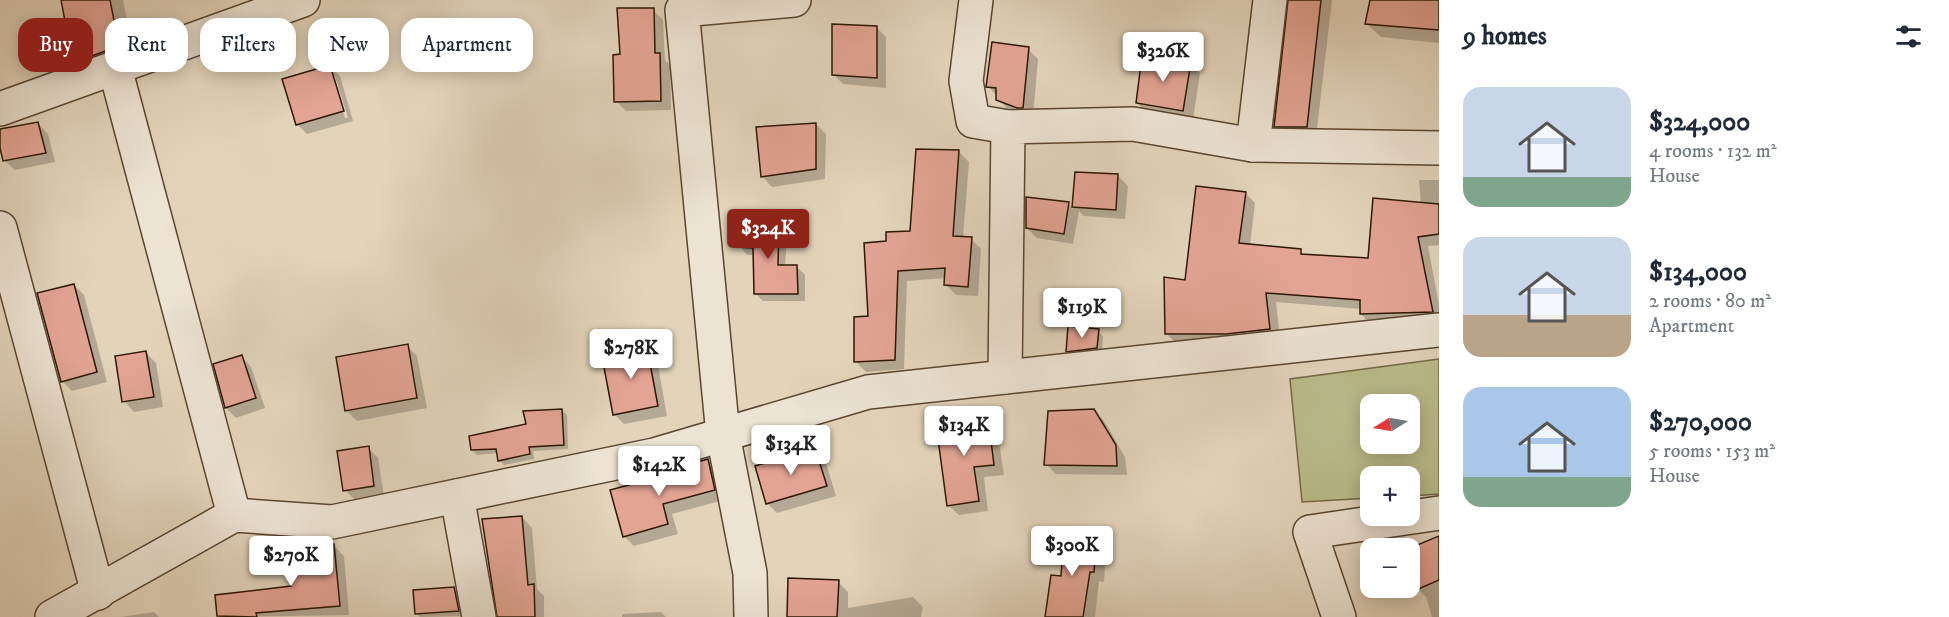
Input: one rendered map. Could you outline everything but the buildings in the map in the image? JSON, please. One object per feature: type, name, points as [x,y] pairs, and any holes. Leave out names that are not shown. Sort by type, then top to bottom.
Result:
[{"type":"street","points":[[188,42],[303,0]]},
{"type":"street","points":[[751,617],[750,573],[723,435],[682,10],[794,0]]},
{"type":"street","points":[[976,0],[966,81],[974,121],[1008,127],[1133,124],[1253,145],[1439,148]]},
{"type":"street","points":[[1253,145],[1270,0]]},
{"type":"street","points":[[0,109],[105,72]]},
{"type":"street","points":[[116,72],[234,515]]},
{"type":"street","points":[[1005,377],[1008,127]]},
{"type":"street","points":[[0,228],[98,593]]},
{"type":"street","points":[[52,617],[234,515],[332,522],[654,455],[868,392],[1439,330]]},
{"type":"street","points":[[457,496],[479,617]]},
{"type":"street","points":[[1339,617],[1310,532],[1439,513]]},
{"type":"green space","points":[[1439,359],[1439,494],[1420,495],[1420,466],[1360,466],[1360,499],[1302,502],[1290,379]]}]
